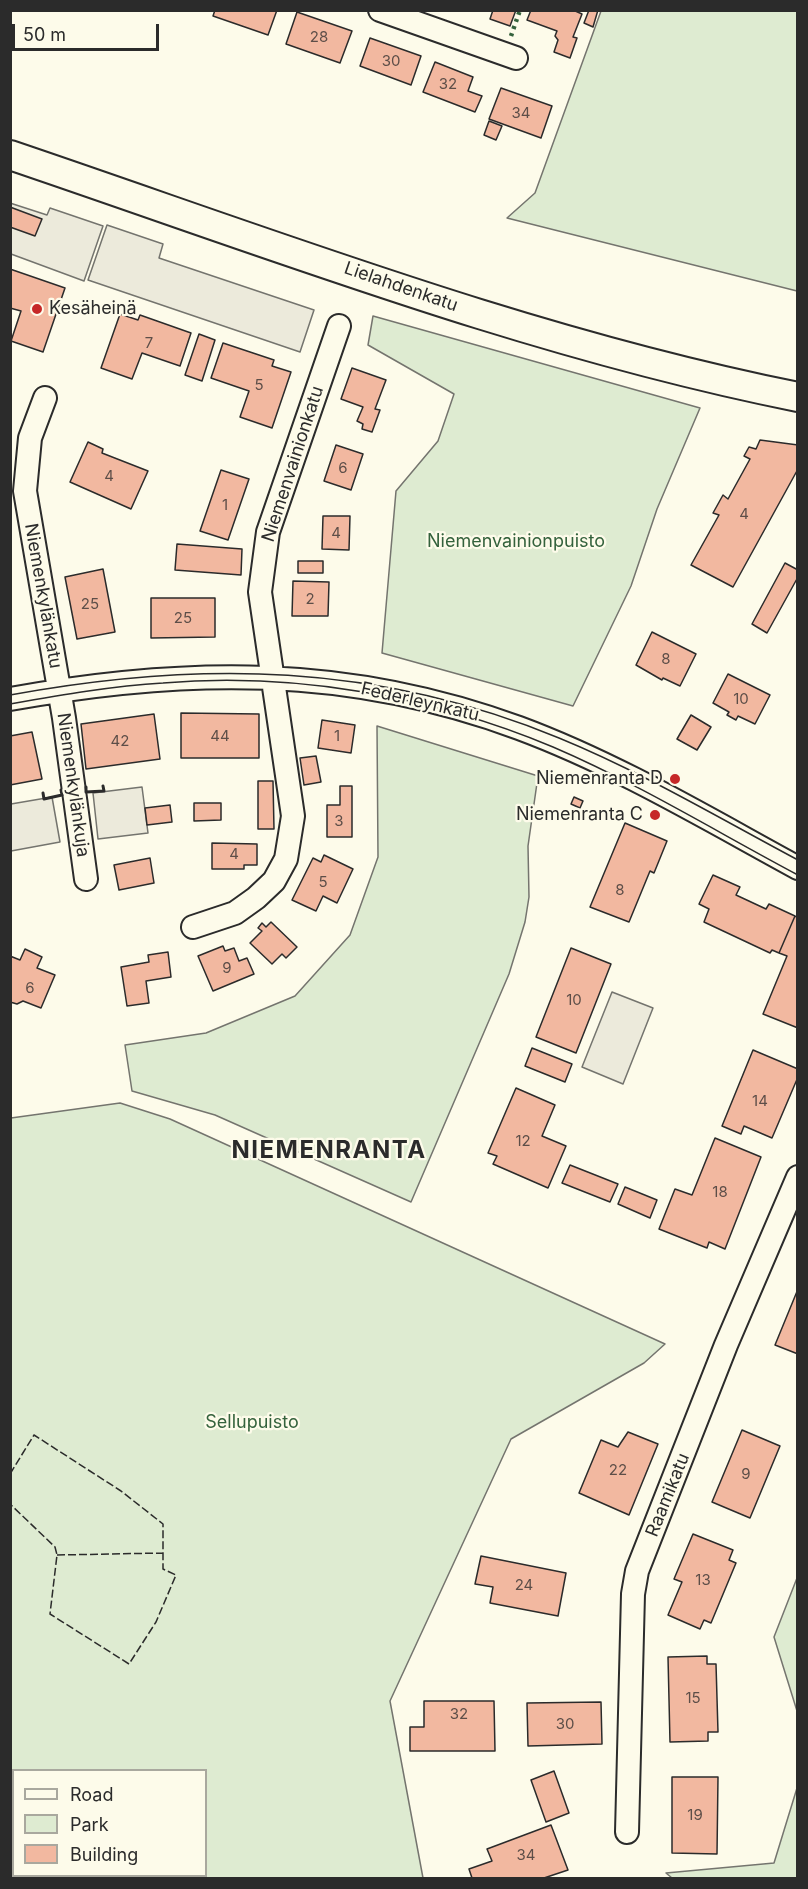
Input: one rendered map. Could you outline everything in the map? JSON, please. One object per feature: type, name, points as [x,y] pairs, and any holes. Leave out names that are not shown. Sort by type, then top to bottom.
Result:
[{"type":"main road","name":"Lielahdenkatu","points":[[10,155],[467,310],[633,360],[798,397]]},
{"type":"street","points":[[380,10],[516,58]]},
{"type":"street","name":"Niemenvainionkatu","points":[[193,927],[235,913],[256,898],[274,881],[286,859],[293,816],[260,592],[268,532],[339,326]]},
{"type":"street","name":"Niemenkylänkatu","points":[[45,398],[30,438],[25,491],[59,690]]},
{"type":"street","name":"Federleynkatu","points":[[10,699],[59,690],[163,678],[272,677],[394,693],[452,706],[518,728],[637,781],[798,868]]},
{"type":"street","name":"Niemenkylänkuja","points":[[59,690],[87,879]]},
{"type":"street","name":"Raamikatu","points":[[627,1832],[633,1594],[638,1571],[726,1345],[798,1177]]},
{"type":"green space","points":[[601,11],[797,11],[797,291],[507,218],[535,193]]},
{"type":"green space","name":"Niemenvainionpuisto","points":[[373,316],[700,408],[657,509],[631,586],[573,706],[382,653],[396,491],[438,441],[454,394],[368,345]]},
{"type":"green space","points":[[377,726],[538,776],[528,846],[529,897],[525,922],[509,974],[411,1202],[215,1115],[132,1091],[125,1045],[206,1033],[295,996],[350,935],[378,857]]},
{"type":"green space","name":"Sellupuisto","points":[[120,1103],[170,1119],[665,1344],[644,1363],[511,1439],[390,1701],[423,1878],[11,1878],[11,1118]]},
{"type":"green space","points":[[797,1578],[797,1711],[774,1637]]},
{"type":"green space","points":[[797,1788],[797,1878],[672,1878],[666,1873],[774,1863]]},
{"type":"shaded area","points":[[10,203],[47,215],[50,208],[103,226],[84,281],[11,254]]},
{"type":"shaded area","points":[[107,225],[163,244],[159,258],[314,310],[300,352],[88,280]]},
{"type":"shaded area","points":[[142,787],[148,833],[98,839],[93,793]]},
{"type":"shaded area","points":[[52,797],[60,842],[11,851],[11,804]]},
{"type":"shaded area","points":[[612,992],[653,1008],[623,1084],[582,1067]]},
{"type":"building","points":[[215,10],[277,10],[268,35],[213,16]]},
{"type":"building","points":[[493,10],[516,10],[510,26],[490,19]]},
{"type":"building","points":[[531,10],[573,10],[582,14],[573,37],[577,38],[570,58],[554,52],[558,40],[555,36],[557,31],[527,20]]},
{"type":"building","points":[[589,10],[598,10],[593,27],[584,23]]},
{"type":"building","points":[[297,12],[352,31],[340,63],[286,44]]},
{"type":"building","points":[[370,38],[421,56],[411,85],[360,66]]},
{"type":"building","points":[[435,62],[473,77],[468,91],[482,96],[475,112],[423,92]]},
{"type":"building","points":[[501,88],[552,106],[541,138],[489,119]]},
{"type":"building","points":[[489,121],[502,126],[496,140],[484,135]]},
{"type":"building","points":[[10,207],[42,219],[35,236],[10,227]]},
{"type":"building","name":"Kesäheinä","points":[[10,269],[65,288],[43,352],[11,341],[21,311],[10,308]]},
{"type":"building","points":[[120,314],[138,320],[140,315],[191,333],[180,366],[142,353],[132,379],[101,368]]},
{"type":"building","points":[[199,334],[215,340],[202,381],[185,375]]},
{"type":"building","points":[[223,343],[274,360],[272,366],[291,372],[272,428],[240,417],[249,391],[211,378]]},
{"type":"building","points":[[352,368],[386,380],[375,409],[380,410],[372,432],[362,429],[363,424],[357,421],[363,407],[341,399]]},
{"type":"building","points":[[760,440],[798,445],[798,469],[733,587],[691,565],[719,515],[713,513],[723,495],[728,499],[750,459],[744,456],[749,447],[756,449]]},
{"type":"building","points":[[88,442],[103,449],[102,453],[148,471],[131,509],[70,482]]},
{"type":"building","points":[[336,445],[363,454],[351,490],[324,481]]},
{"type":"building","points":[[221,470],[249,479],[228,540],[200,531]]},
{"type":"building","points":[[323,516],[350,516],[349,550],[322,549]]},
{"type":"building","points":[[177,544],[242,549],[241,575],[175,570]]},
{"type":"building","points":[[298,561],[323,561],[323,573],[298,573]]},
{"type":"building","points":[[785,563],[798,570],[798,577],[767,633],[752,624]]},
{"type":"building","points":[[103,569],[115,632],[77,639],[65,577]]},
{"type":"building","points":[[293,581],[329,582],[328,616],[292,616]]},
{"type":"building","points":[[151,598],[215,598],[215,637],[151,638]]},
{"type":"building","points":[[652,632],[696,654],[680,686],[663,678],[662,680],[636,665]]},
{"type":"building","points":[[728,674],[770,695],[755,724],[738,716],[736,720],[727,715],[729,712],[713,703]]},
{"type":"building","points":[[181,713],[259,714],[259,758],[181,758]]},
{"type":"building","points":[[154,714],[160,759],[86,769],[81,724]]},
{"type":"building","points":[[691,715],[711,727],[697,750],[677,739]]},
{"type":"building","points":[[322,720],[355,725],[351,753],[318,748]]},
{"type":"building","points":[[32,732],[42,779],[10,785],[10,736]]},
{"type":"building","points":[[316,756],[321,782],[304,785],[300,758]]},
{"type":"building","points":[[258,781],[273,781],[274,829],[258,829]]},
{"type":"building","points":[[340,786],[352,786],[352,837],[327,837],[327,805],[340,805]]},
{"type":"building","points":[[574,797],[583,801],[580,808],[571,804]]},
{"type":"building","points":[[194,803],[221,803],[221,820],[194,821]]},
{"type":"building","points":[[170,805],[172,822],[147,825],[145,808]]},
{"type":"building","points":[[625,823],[667,841],[654,873],[650,871],[629,922],[590,907]]},
{"type":"building","points":[[212,843],[257,844],[257,865],[244,865],[244,869],[212,869]]},
{"type":"building","points":[[324,855],[353,869],[337,903],[323,896],[316,911],[292,900],[313,858],[321,862]]},
{"type":"building","points":[[150,858],[154,883],[119,890],[114,865]]},
{"type":"building","points":[[713,875],[740,887],[736,895],[766,909],[769,904],[795,916],[779,953],[772,950],[770,953],[704,922],[709,909],[699,904]]},
{"type":"building","points":[[795,916],[798,918],[798,1028],[763,1014],[787,956],[779,953]]},
{"type":"building","points":[[271,922],[297,947],[286,958],[282,954],[272,964],[250,943],[262,931],[258,928],[262,923],[266,927]]},
{"type":"building","points":[[223,946],[225,951],[234,948],[239,961],[247,958],[254,974],[213,991],[198,956]]},
{"type":"building","points":[[571,948],[611,964],[576,1053],[536,1037]]},
{"type":"building","points":[[25,949],[42,957],[37,968],[55,975],[41,1008],[23,1001],[17,1004],[10,1002],[10,956],[20,960]]},
{"type":"building","points":[[168,952],[171,977],[146,981],[149,1003],[127,1006],[121,967],[149,962],[148,955]]},
{"type":"building","points":[[532,1048],[572,1064],[565,1082],[525,1066]]},
{"type":"building","points":[[753,1050],[798,1069],[798,1077],[772,1138],[744,1126],[741,1134],[722,1126]]},
{"type":"building","points":[[516,1088],[555,1105],[542,1136],[566,1146],[548,1188],[493,1164],[497,1156],[488,1153]]},
{"type":"building","points":[[715,1138],[761,1157],[725,1249],[709,1242],[707,1248],[659,1229],[675,1189],[692,1195]]},
{"type":"building","points":[[570,1165],[618,1184],[610,1202],[562,1183]]},
{"type":"building","points":[[625,1187],[657,1200],[650,1218],[618,1204]]},
{"type":"building","points":[[798,1289],[798,1354],[775,1345]]},
{"type":"building","points":[[742,1430],[780,1446],[750,1518],[712,1502]]},
{"type":"building","points":[[628,1432],[658,1444],[629,1515],[579,1493],[601,1440],[618,1447]]},
{"type":"building","points":[[693,1534],[733,1550],[729,1560],[736,1563],[711,1623],[704,1620],[700,1629],[668,1615],[682,1582],[674,1579]]},
{"type":"building","points":[[481,1556],[566,1573],[558,1616],[490,1603],[493,1587],[475,1584]]},
{"type":"building","points":[[707,1656],[707,1664],[716,1664],[718,1732],[708,1732],[708,1741],[670,1742],[668,1657]]},
{"type":"building","points":[[424,1701],[494,1701],[495,1751],[410,1751],[410,1727],[424,1727]]},
{"type":"building","points":[[601,1702],[602,1744],[528,1746],[527,1703]]},
{"type":"building","points":[[554,1771],[569,1813],[546,1822],[531,1780]]},
{"type":"building","points":[[672,1777],[718,1777],[717,1854],[672,1853]]},
{"type":"building","points":[[551,1825],[568,1870],[544,1878],[472,1878],[469,1869],[492,1861],[487,1849]]},
{"type":"tram line","points":[[10,695],[150,676],[219,673],[288,675],[356,682],[424,695],[491,713],[590,751],[680,796],[798,860]]},
{"type":"tram line","points":[[10,704],[125,686],[212,680],[312,685],[411,701],[507,729],[553,747],[646,792],[798,875]]},
{"type":"hedge","points":[[511,36],[520,10]]},
{"type":"fence","points":[[10,1474],[34,1435],[121,1491],[163,1524],[163,1569],[176,1575],[156,1622],[129,1664],[50,1614],[57,1555],[55,1547],[10,1504]]},
{"type":"fence","points":[[57,1555],[163,1553]]},
{"type":"wall","points":[[86,787],[86,792],[104,791],[103,786]]},
{"type":"wall","points":[[43,793],[44,799],[62,795],[61,790]]},
{"type":"place","name":"Kesäheinä","points":[[37,309]]},
{"type":"place","name":"Niemenranta D","points":[[675,779]]},
{"type":"place","name":"Niemenranta C","points":[[655,815]]},
{"type":"district","name":"NIEMENRANTA","points":[[329,1151]]}]
